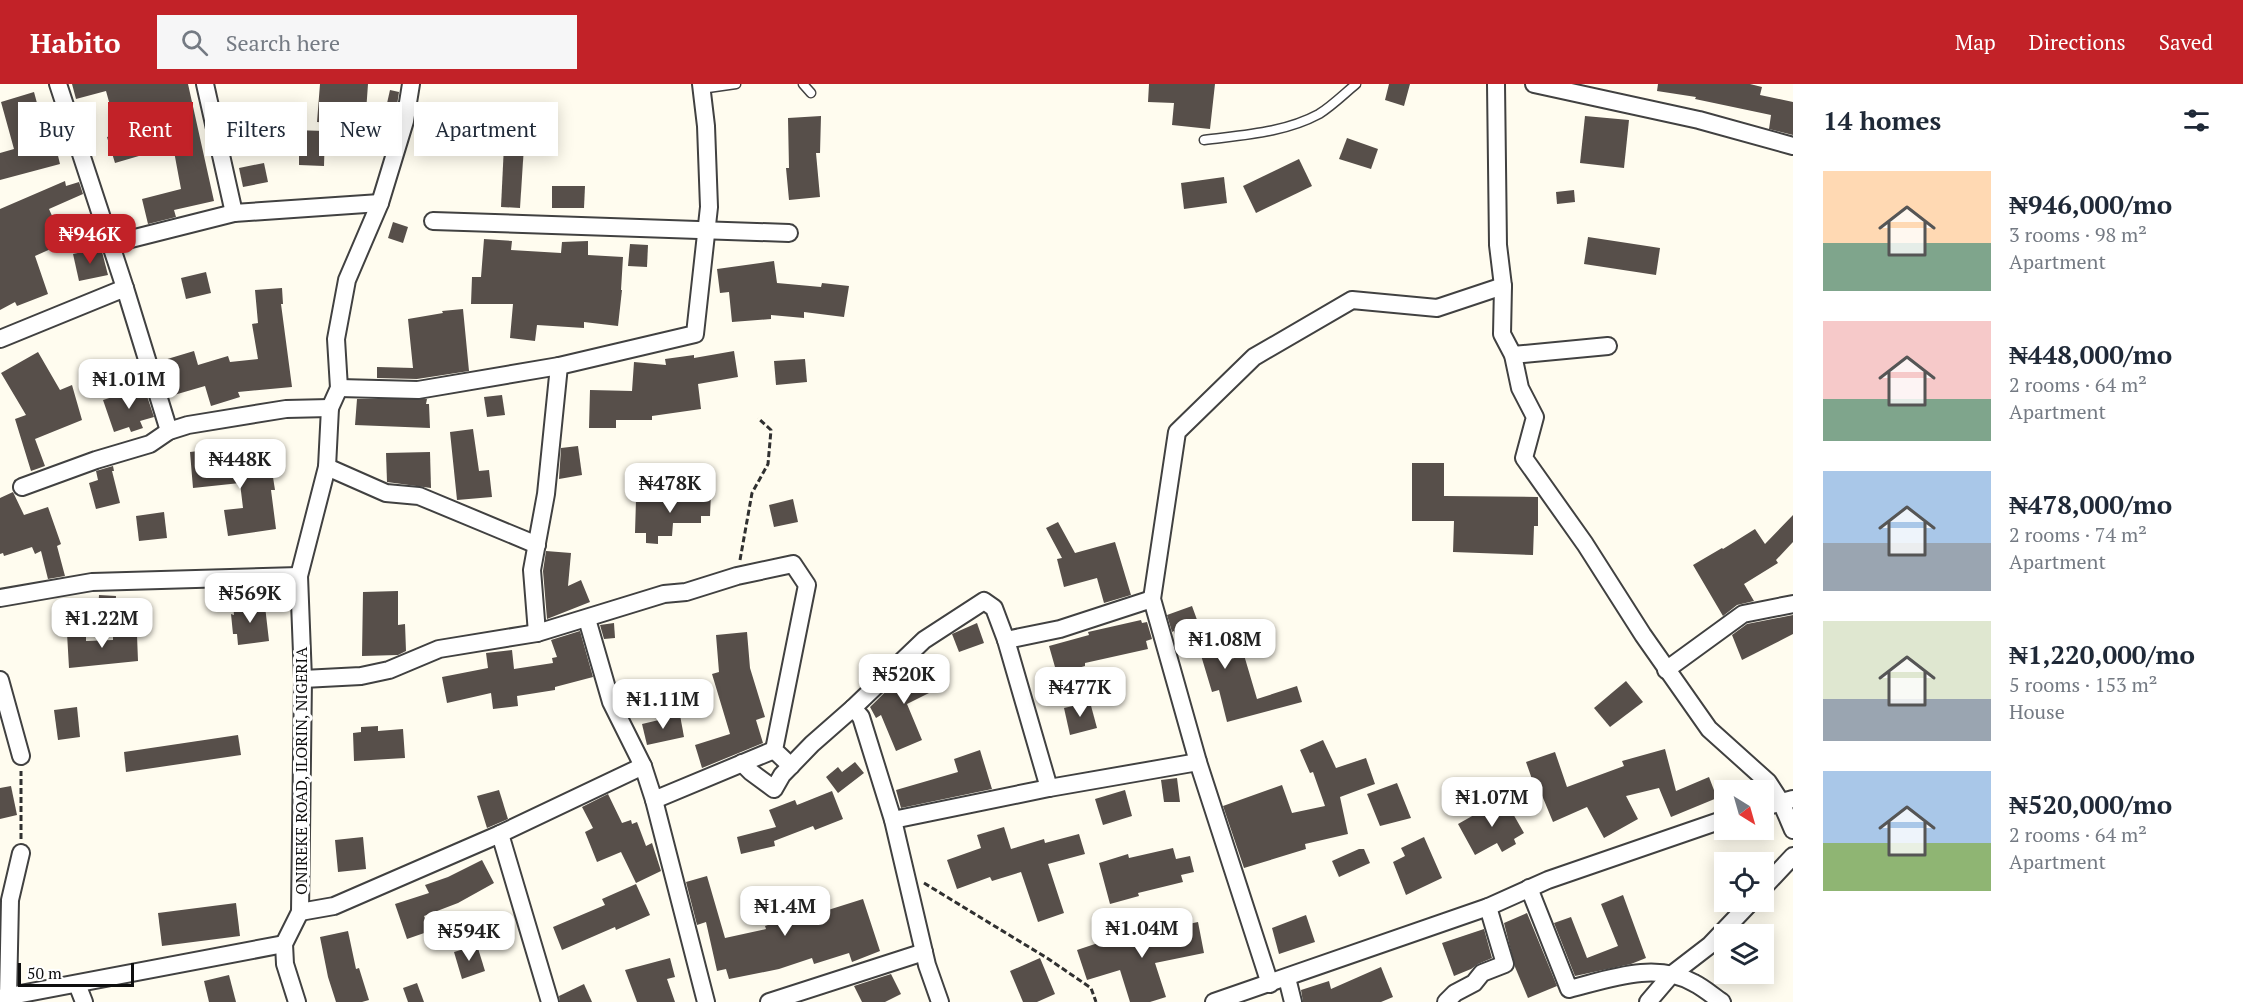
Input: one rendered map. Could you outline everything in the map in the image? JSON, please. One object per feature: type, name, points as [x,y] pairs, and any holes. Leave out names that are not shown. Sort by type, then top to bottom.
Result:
[{"type":"street","points":[[58,84],[169,431]]},
{"type":"street","points":[[205,84],[234,213]]},
{"type":"street","name":"ONIREKE ROAD, ILORIN, NIGERIA","points":[[284,944],[300,912],[303,679],[299,576],[327,467],[330,408],[339,388],[336,339],[346,280],[380,203],[405,121],[411,84]]},
{"type":"street","points":[[1496,84],[1498,244],[1503,286],[1502,334],[1513,354],[1520,388],[1535,417],[1524,458],[1585,544],[1666,670],[1709,729],[1787,800],[1793,830]]},
{"type":"street","points":[[1534,84],[1699,120],[1793,146]]},
{"type":"street","points":[[339,388],[418,390],[559,366],[695,334],[709,207],[707,149],[701,86]]},
{"type":"street","points":[[111,244],[234,213],[380,203]]},
{"type":"street","points":[[433,221],[789,233]]},
{"type":"street","points":[[1270,984],[1198,762],[1152,599],[1177,432],[1254,357],[1353,300],[1437,308],[1503,286]]},
{"type":"street","points":[[0,339],[125,288]]},
{"type":"street","points":[[1513,354],[1608,346]]},
{"type":"street","points":[[537,633],[532,570],[546,494],[559,366]]},
{"type":"street","points":[[22,488],[96,459],[150,444],[169,431],[188,425],[286,409],[330,408]]},
{"type":"street","points":[[327,467],[386,493],[419,496],[537,545]]},
{"type":"street","points":[[303,679],[361,676],[389,670],[439,649],[537,633],[664,594],[686,592],[737,576],[793,564],[807,585],[774,750]]},
{"type":"street","points":[[0,598],[92,582],[299,576]]},
{"type":"street","points":[[1006,640],[1060,628],[1152,599]]},
{"type":"street","points":[[742,763],[774,789],[783,775],[812,744],[854,708],[924,640],[984,601],[994,608],[1006,640],[1049,788]]},
{"type":"street","points":[[1666,670],[1743,614],[1793,604]]},
{"type":"street","points":[[587,619],[611,702],[643,766],[654,800],[706,1002]]},
{"type":"street","points":[[0,680],[21,756]]},
{"type":"street","points":[[854,708],[861,717],[893,820],[924,952],[940,1002]]},
{"type":"street","points":[[654,800],[774,750]]},
{"type":"street","points":[[774,750],[791,766]]},
{"type":"street","points":[[893,820],[1049,788],[1198,762]]},
{"type":"street","points":[[300,912],[334,906],[500,834],[643,766]]},
{"type":"street","points":[[1214,1002],[1488,907],[1581,868],[1714,823]]},
{"type":"street","points":[[500,834],[550,1002]]},
{"type":"street","points":[[21,853],[5,902],[4,998],[284,944],[285,964],[297,1002]]},
{"type":"street","points":[[1774,876],[1793,856]]},
{"type":"street","points":[[1529,888],[1569,989],[1635,972],[1671,975],[1693,982],[1722,1002]]},
{"type":"street","points":[[1446,1002],[1455,993],[1474,983],[1482,973],[1504,964],[1488,907]]},
{"type":"street","points":[[1648,1002],[1671,975],[1710,945],[1741,912]]},
{"type":"street","points":[[769,1002],[924,952]]},
{"type":"street","points":[[1287,978],[1293,1002]]},
{"type":"street","points":[[77,984],[84,1002]]},
{"type":"lane","points":[[701,86],[736,84]]},
{"type":"lane","points":[[803,84],[811,93]]},
{"type":"lane","points":[[1203,140],[1250,134],[1299,122],[1319,114],[1356,84]]},
{"type":"path","points":[[737,576],[752,493],[768,464],[771,430],[758,418]]},
{"type":"path","points":[[21,756],[21,853]]},
{"type":"path","points":[[905,871],[1047,958],[1091,988],[1096,1002]]},
{"type":"building","points":[[72,84],[188,84],[192,102],[109,102],[106,91],[76,99]]},
{"type":"building","points":[[320,84],[368,84],[367,102],[319,102],[319,122],[317,122]]},
{"type":"building","points":[[1149,84],[1215,84],[1210,129],[1172,125],[1174,103],[1148,102]]},
{"type":"building","points":[[1389,84],[1410,84],[1404,106],[1385,100]]},
{"type":"building","points":[[1658,84],[1750,84],[1762,87],[1760,95],[1793,102],[1793,135],[1769,129],[1771,115],[1695,99],[1696,97],[1657,91]]},
{"type":"building","points":[[390,90],[399,92],[398,102],[387,102]]},
{"type":"building","points":[[34,92],[37,102],[18,102],[18,156],[58,156],[60,164],[0,180],[0,153],[14,149],[1,102]]},
{"type":"building","points":[[193,106],[214,201],[174,210],[176,217],[148,224],[142,199],[181,189],[175,156],[193,156]]},
{"type":"building","points":[[821,116],[820,153],[816,153],[820,197],[789,200],[786,168],[789,168],[788,118]]},
{"type":"building","points":[[1585,116],[1629,120],[1624,168],[1580,163]]},
{"type":"building","points":[[307,130],[319,131],[319,156],[324,156],[324,166],[299,165],[299,156],[307,156]]},
{"type":"building","points":[[1347,138],[1378,149],[1371,169],[1339,159]]},
{"type":"building","points":[[113,156],[139,156],[115,163]]},
{"type":"building","points":[[503,156],[523,156],[520,208],[501,207]]},
{"type":"building","points":[[1299,159],[1312,186],[1256,213],[1243,186]]},
{"type":"building","points":[[264,163],[268,182],[243,187],[239,168]]},
{"type":"building","points":[[1224,177],[1227,203],[1184,209],[1181,183]]},
{"type":"building","points":[[65,181],[66,186],[79,182],[83,194],[49,209],[64,243],[35,256],[48,294],[17,306],[15,302],[0,310],[0,209]]},
{"type":"building","points":[[552,186],[585,186],[584,208],[552,208]]},
{"type":"building","points":[[1574,190],[1575,202],[1557,204],[1556,192]]},
{"type":"building","points":[[393,222],[408,227],[403,243],[388,238]]},
{"type":"building","points":[[1588,237],[1660,248],[1656,275],[1584,264]]},
{"type":"building","points":[[484,239],[512,241],[511,250],[561,253],[562,242],[588,241],[588,255],[623,257],[618,326],[584,322],[584,328],[537,325],[535,341],[510,338],[513,304],[471,304],[472,277],[481,277]]},
{"type":"building","points":[[630,244],[648,245],[647,267],[628,266]]},
{"type":"building","points":[[101,248],[108,275],[79,281],[73,254]]},
{"type":"building","points":[[774,261],[777,283],[821,287],[822,283],[849,286],[844,317],[804,312],[804,318],[771,315],[771,319],[732,322],[729,292],[720,293],[717,269]]},
{"type":"building","points":[[206,272],[211,293],[186,299],[181,278]]},
{"type":"building","points":[[282,288],[283,304],[281,304],[292,387],[238,392],[240,397],[211,406],[205,386],[174,395],[164,360],[194,351],[198,365],[228,356],[230,362],[258,359],[252,324],[258,323],[255,290]]},
{"type":"building","points":[[463,309],[469,371],[417,379],[377,378],[377,367],[413,368],[408,319]]},
{"type":"building","points":[[734,351],[738,377],[698,384],[701,409],[652,416],[652,420],[616,420],[616,428],[589,428],[590,390],[632,391],[634,362],[666,365],[665,359],[694,355],[694,358]]},
{"type":"building","points":[[38,352],[60,390],[72,385],[82,420],[35,439],[45,466],[31,471],[15,419],[26,415],[1,373]]},
{"type":"building","points":[[805,359],[807,382],[776,385],[774,361]]},
{"type":"building","points":[[144,387],[154,417],[140,421],[143,428],[131,432],[129,427],[114,432],[103,400]]},
{"type":"building","points":[[502,395],[505,415],[487,417],[484,397]]},
{"type":"building","points":[[357,399],[427,399],[430,428],[355,425]]},
{"type":"building","points":[[473,429],[479,471],[489,470],[492,497],[457,500],[450,432]]},
{"type":"building","points":[[578,446],[582,475],[559,479],[561,448]]},
{"type":"building","points":[[216,449],[218,466],[270,458],[275,490],[271,490],[276,529],[228,536],[224,510],[243,508],[240,483],[193,488],[190,452]]},
{"type":"building","points":[[430,452],[431,488],[387,482],[386,453]]},
{"type":"building","points":[[1412,463],[1444,463],[1444,496],[1538,497],[1538,526],[1534,526],[1533,555],[1453,552],[1454,521],[1412,521]]},
{"type":"building","points":[[113,466],[114,471],[112,471],[120,503],[96,509],[89,483],[98,480],[96,471]]},
{"type":"building","points":[[13,492],[24,515],[48,507],[61,544],[57,546],[65,576],[48,579],[41,551],[35,554],[32,547],[4,556],[3,553],[0,554],[0,498]]},
{"type":"building","points":[[678,493],[711,493],[710,516],[701,516],[701,523],[673,523],[672,536],[658,536],[658,544],[646,543],[646,533],[635,533],[636,500],[678,502]]},
{"type":"building","points":[[793,499],[798,522],[774,527],[769,505]]},
{"type":"building","points":[[164,512],[167,538],[139,541],[136,516]]},
{"type":"building","points":[[1793,515],[1793,542],[1776,560],[1778,563],[1744,584],[1754,601],[1737,605],[1723,616],[1693,565],[1755,529],[1765,544]]},
{"type":"building","points":[[1058,522],[1075,553],[1115,542],[1131,595],[1104,603],[1097,578],[1064,587],[1057,559],[1062,558],[1046,528]]},
{"type":"building","points":[[546,551],[571,553],[568,586],[581,580],[590,602],[547,619],[543,571]]},
{"type":"building","points":[[398,591],[398,625],[405,624],[406,651],[398,655],[362,656],[363,592]]},
{"type":"building","points":[[99,595],[116,596],[115,610],[98,609]]},
{"type":"building","points":[[249,602],[250,608],[265,606],[269,641],[238,645],[237,634],[233,634],[231,614],[234,615],[233,604]]},
{"type":"building","points":[[1192,606],[1200,628],[1214,624],[1225,661],[1244,655],[1257,699],[1297,686],[1302,702],[1227,722],[1219,690],[1212,692],[1200,652],[1182,657],[1174,631],[1172,632],[1167,615]]},
{"type":"building","points":[[1793,615],[1793,634],[1742,660],[1732,635],[1747,624]]},
{"type":"building","points":[[1141,620],[1142,623],[1147,622],[1152,639],[1146,641],[1148,649],[1085,663],[1085,666],[1057,674],[1049,646],[1089,635],[1088,632]]},
{"type":"building","points":[[614,623],[615,638],[604,639],[600,625]]},
{"type":"building","points":[[977,623],[984,643],[959,652],[952,634]]},
{"type":"building","points":[[131,629],[131,635],[137,635],[138,661],[69,668],[67,633],[86,632],[86,641],[113,640],[113,630]]},
{"type":"building","points":[[580,631],[593,677],[555,687],[555,690],[517,696],[518,706],[493,709],[491,693],[447,703],[442,677],[488,668],[486,653],[512,650],[514,669],[553,663],[552,658],[557,657],[551,640]]},
{"type":"building","points":[[747,632],[750,668],[765,717],[756,720],[763,743],[702,768],[695,745],[730,734],[712,674],[719,672],[716,635]]},
{"type":"building","points":[[913,665],[916,671],[934,665],[940,684],[926,689],[929,693],[907,704],[922,740],[896,751],[881,715],[876,718],[870,707]]},
{"type":"building","points":[[1626,681],[1643,702],[1610,727],[1594,708]]},
{"type":"building","points":[[1090,702],[1097,728],[1070,735],[1064,708]]},
{"type":"building","points":[[77,707],[80,737],[58,740],[54,710]]},
{"type":"building","points":[[680,715],[684,737],[647,745],[642,724]]},
{"type":"building","points":[[378,726],[378,731],[403,729],[405,758],[354,761],[353,733],[361,732],[361,727]]},
{"type":"building","points":[[238,735],[241,755],[126,772],[124,752]]},
{"type":"building","points":[[1323,740],[1336,768],[1366,758],[1375,784],[1340,797],[1348,834],[1305,844],[1306,849],[1244,868],[1223,806],[1282,785],[1292,813],[1325,806],[1313,772],[1310,773],[1300,750]]},
{"type":"building","points":[[1665,749],[1676,791],[1709,777],[1714,790],[1714,799],[1671,817],[1659,788],[1626,796],[1638,819],[1604,838],[1587,807],[1553,822],[1536,781],[1533,782],[1526,762],[1555,752],[1567,787],[1624,766],[1622,761]]},
{"type":"building","points":[[980,750],[992,789],[901,808],[896,790],[958,772],[954,759]]},
{"type":"building","points":[[855,762],[864,773],[838,793],[826,777],[838,767],[842,772]]},
{"type":"building","points":[[1177,778],[1180,802],[1164,802],[1161,780]]},
{"type":"building","points":[[1397,783],[1411,818],[1380,826],[1367,794]]},
{"type":"building","points":[[11,786],[17,815],[0,819],[0,788]]},
{"type":"building","points":[[499,790],[508,819],[487,828],[477,796]]},
{"type":"building","points":[[1125,790],[1132,816],[1103,825],[1095,799]]},
{"type":"building","points":[[832,791],[843,819],[815,830],[813,826],[774,841],[775,846],[741,854],[737,837],[776,827],[769,810],[795,800],[797,805]]},
{"type":"building","points":[[608,794],[622,823],[631,820],[632,824],[637,822],[646,846],[652,843],[661,871],[636,883],[621,852],[597,862],[585,832],[593,828],[582,807]]},
{"type":"building","points":[[1504,798],[1524,833],[1514,839],[1516,844],[1502,852],[1497,843],[1475,855],[1458,824]]},
{"type":"building","points":[[1004,827],[1011,849],[1044,839],[1045,843],[1079,834],[1085,854],[1048,864],[1064,913],[1038,922],[1021,872],[992,881],[990,877],[957,889],[947,860],[981,848],[977,835]]},
{"type":"building","points":[[363,837],[366,869],[338,872],[335,840]]},
{"type":"building","points":[[1424,837],[1442,878],[1406,895],[1393,862],[1405,856],[1401,848]]},
{"type":"building","points":[[1173,848],[1176,859],[1190,856],[1194,872],[1181,875],[1183,882],[1138,893],[1139,896],[1110,904],[1099,863],[1128,854],[1129,858]]},
{"type":"building","points":[[1364,849],[1370,863],[1339,877],[1332,861]]},
{"type":"building","points":[[482,860],[494,883],[458,903],[424,916],[430,931],[407,939],[395,904],[429,893],[425,885],[448,877]]},
{"type":"building","points":[[707,876],[725,938],[766,929],[765,926],[788,918],[790,922],[863,899],[880,951],[852,962],[849,953],[814,964],[812,958],[779,969],[729,979],[726,969],[717,971],[706,922],[697,925],[686,882]]},
{"type":"building","points":[[636,884],[650,915],[562,950],[553,927],[605,905],[602,899]]},
{"type":"building","points":[[1623,895],[1646,958],[1631,964],[1575,976],[1554,923],[1571,917],[1587,958],[1618,946],[1601,904]]},
{"type":"building","points":[[236,903],[240,936],[162,946],[158,913]]},
{"type":"building","points":[[1527,913],[1557,986],[1528,998],[1515,967],[1504,923]]},
{"type":"building","points":[[1306,915],[1315,942],[1279,954],[1272,928]]},
{"type":"building","points":[[1198,922],[1204,953],[1155,963],[1166,997],[1150,1002],[1130,1002],[1120,970],[1087,980],[1077,950],[1098,943]]},
{"type":"building","points":[[1484,929],[1492,958],[1454,976],[1442,943]]},
{"type":"building","points":[[348,931],[356,969],[359,968],[369,1000],[362,1002],[336,1002],[320,937]]},
{"type":"building","points":[[477,945],[485,971],[462,979],[454,952]]},
{"type":"building","points":[[670,958],[675,977],[667,979],[675,1002],[637,1002],[625,970]]},
{"type":"building","points":[[1040,958],[1055,994],[1037,1002],[1023,1002],[1010,971]]},
{"type":"building","points":[[1381,967],[1393,997],[1381,1002],[1303,1002],[1301,990],[1329,981],[1331,989]]},
{"type":"building","points":[[891,974],[901,994],[885,1002],[862,1002],[854,986]]},
{"type":"building","points":[[229,975],[236,1002],[209,1002],[204,981]]},
{"type":"building","points":[[417,983],[424,1002],[408,1002],[403,988]]},
{"type":"building","points":[[584,984],[592,1002],[560,1002],[559,996]]}]
